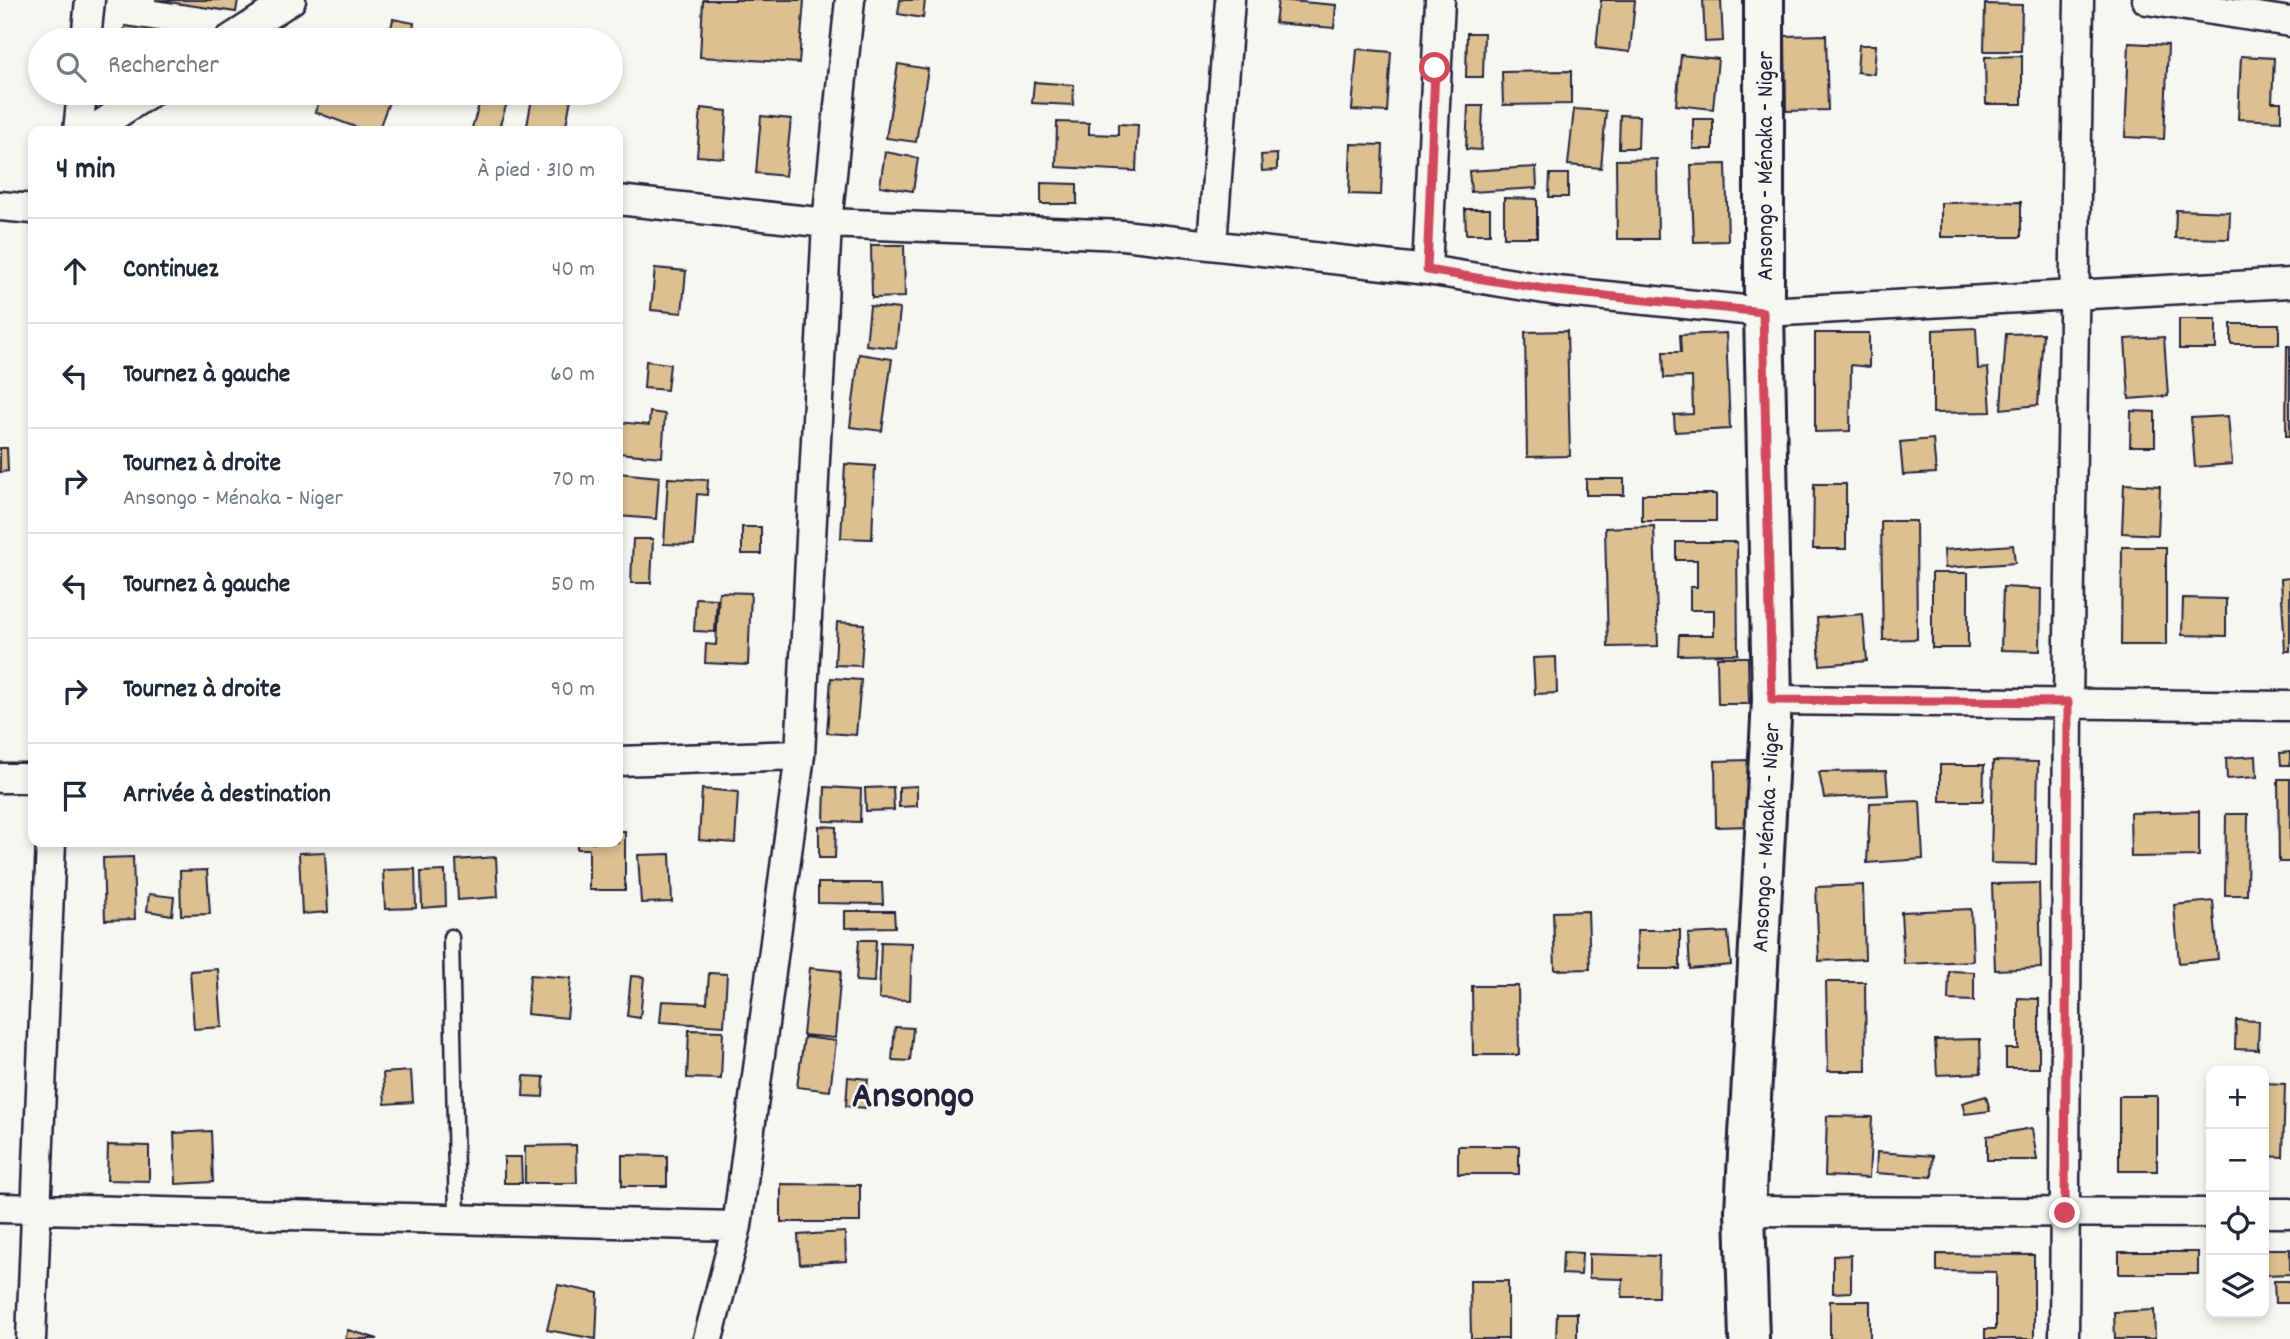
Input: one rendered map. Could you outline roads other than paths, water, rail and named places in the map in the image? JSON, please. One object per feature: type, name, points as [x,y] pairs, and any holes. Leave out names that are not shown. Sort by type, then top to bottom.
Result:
[{"type":"main road","name":"Ansongo - Ménaka - Niger","points":[[1749,1339],[1745,1211],[1772,700],[1763,312],[1764,0]]},
{"type":"street","points":[[87,28],[90,0]]},
{"type":"street","points":[[248,28],[291,0]]},
{"type":"street","points":[[708,1339],[737,1226],[800,755],[827,223],[850,0]]},
{"type":"street","points":[[1212,245],[1230,0]]},
{"type":"street","points":[[1427,270],[1440,0]]},
{"type":"street","points":[[2064,1339],[2068,702],[2079,0]]},
{"type":"street","points":[[2147,0],[2290,22]]},
{"type":"street","points":[[79,126],[81,105]]},
{"type":"street","points":[[99,126],[131,105]]},
{"type":"street","points":[[623,201],[827,223],[1123,235],[1427,270],[1557,291],[1763,312],[2290,283]]},
{"type":"street","points":[[0,206],[28,209]]},
{"type":"street","points":[[1772,700],[2290,706]]},
{"type":"street","points":[[623,761],[800,755]]},
{"type":"street","points":[[0,778],[28,778]]},
{"type":"street","points":[[31,1339],[51,847]]},
{"type":"street","points":[[0,1208],[737,1226]]},
{"type":"street","points":[[1745,1211],[2206,1213]]},
{"type":"street","points":[[2269,1213],[2290,1213]]},
{"type":"lane","points":[[451,937],[457,1219]]},
{"type":"district","name":"Ansongo","points":[[913,1093]]}]
